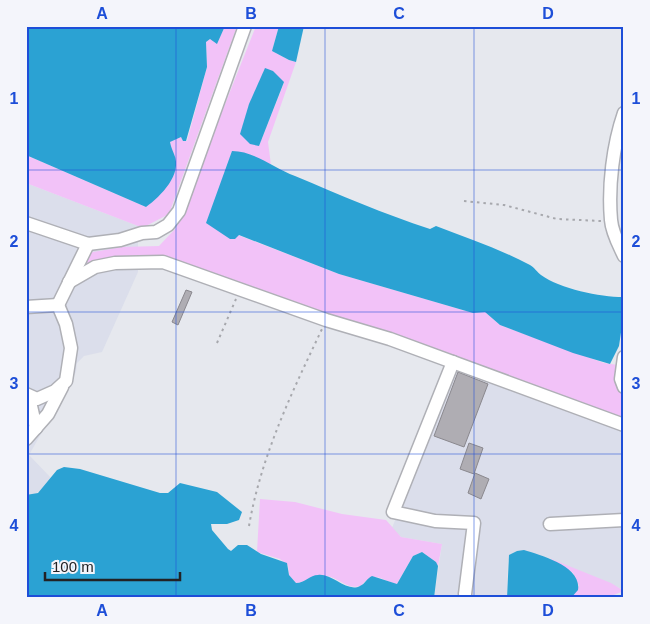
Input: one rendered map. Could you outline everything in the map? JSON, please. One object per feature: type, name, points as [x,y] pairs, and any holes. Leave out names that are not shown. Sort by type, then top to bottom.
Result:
[{"type":"street","points":[[26,224],[88,244],[120,240],[142,232],[156,232],[168,225],[179,211],[245,26]]},
{"type":"street","points":[[624,113],[616,141],[611,196],[611,222],[624,256]]},
{"type":"street","points":[[26,439],[48,414],[66,380],[71,348],[66,324],[58,305],[88,244]]},
{"type":"street","points":[[69,282],[95,267],[108,264],[163,262],[326,320],[453,362],[624,425]]},
{"type":"street","points":[[26,307],[58,305]]},
{"type":"street","points":[[624,357],[621,379],[624,387]]},
{"type":"street","points":[[453,362],[393,512],[435,521],[474,523],[465,594]]},
{"type":"street","points":[[26,395],[37,399],[55,391],[66,380]]},
{"type":"street","points":[[26,395],[31,406],[36,428]]},
{"type":"street","points":[[550,524],[624,520]]},
{"type":"path","points":[[464,201],[504,205],[557,218],[611,222]]},
{"type":"path","points":[[217,343],[240,290]]},
{"type":"path","points":[[249,526],[255,494],[287,403],[326,320]]},
{"type":"shaded area","points":[[225,26],[237,26],[169,214],[146,226],[138,226],[26,183],[26,155],[146,207],[172,151],[170,142],[181,136],[183,141],[187,141],[207,67],[206,42],[210,39],[217,43]]},
{"type":"shaded area","points":[[256,26],[279,26],[272,51],[296,62],[268,142],[271,165],[232,152],[207,223],[339,274],[473,313],[485,312],[500,325],[604,363],[618,365],[617,386],[624,394],[624,421],[492,370],[350,324],[172,260],[78,274],[88,253],[122,247],[159,246],[176,228]],"holes":[[[265,69],[284,83],[259,146]]]},
{"type":"shaded area","points":[[26,183],[138,226],[138,272],[102,352],[84,356],[77,363],[76,372],[29,455],[51,478],[42,490],[33,495],[26,495]]},
{"type":"shaded area","points":[[456,366],[624,432],[624,590],[549,558],[517,551],[513,553],[508,561],[507,598],[434,598],[442,544],[401,537],[392,528]]},
{"type":"shaded area","points":[[260,499],[295,502],[342,514],[386,520],[401,537],[442,544],[438,566],[436,562],[422,552],[413,556],[397,584],[374,577],[361,586],[356,587],[327,576],[314,577],[296,583],[289,575],[288,565],[280,559],[257,552]]},
{"type":"shaded area","points":[[549,558],[611,583],[624,591],[606,598],[571,598],[579,586],[573,573]]},
{"type":"water","points":[[26,26],[225,26],[217,44],[210,39],[206,42],[207,67],[186,141],[183,141],[181,137],[170,142],[176,162],[173,177],[164,191],[146,207],[26,155]]},
{"type":"water","points":[[279,26],[304,26],[296,62],[272,51]]},
{"type":"water","points":[[265,68],[273,71],[284,82],[259,146],[250,144],[240,134],[249,104]]},
{"type":"water","points":[[232,151],[256,157],[287,173],[396,217],[430,229],[436,226],[495,249],[519,259],[549,280],[569,288],[603,296],[623,297],[624,312],[619,346],[610,364],[573,353],[500,325],[485,312],[473,313],[339,274],[239,235],[235,239],[230,239],[206,223]]},
{"type":"water","points":[[64,467],[80,469],[160,493],[168,493],[180,483],[217,492],[242,512],[239,520],[227,524],[211,524],[212,530],[228,549],[231,551],[238,545],[247,545],[261,554],[287,563],[289,575],[296,583],[312,576],[323,575],[350,587],[360,586],[372,576],[397,584],[413,556],[422,552],[436,562],[438,566],[434,598],[26,598],[26,495],[38,493],[57,470]]},
{"type":"water","points":[[524,550],[567,568],[574,574],[578,590],[571,598],[507,598],[509,555]]},
{"type":"building","points":[[186,290],[192,292],[178,325],[172,322]]},
{"type":"building","points":[[458,372],[488,384],[464,447],[434,436]]},
{"type":"building","points":[[469,443],[483,448],[474,474],[460,469]]},
{"type":"building","points":[[475,473],[489,479],[481,499],[468,493]]}]
